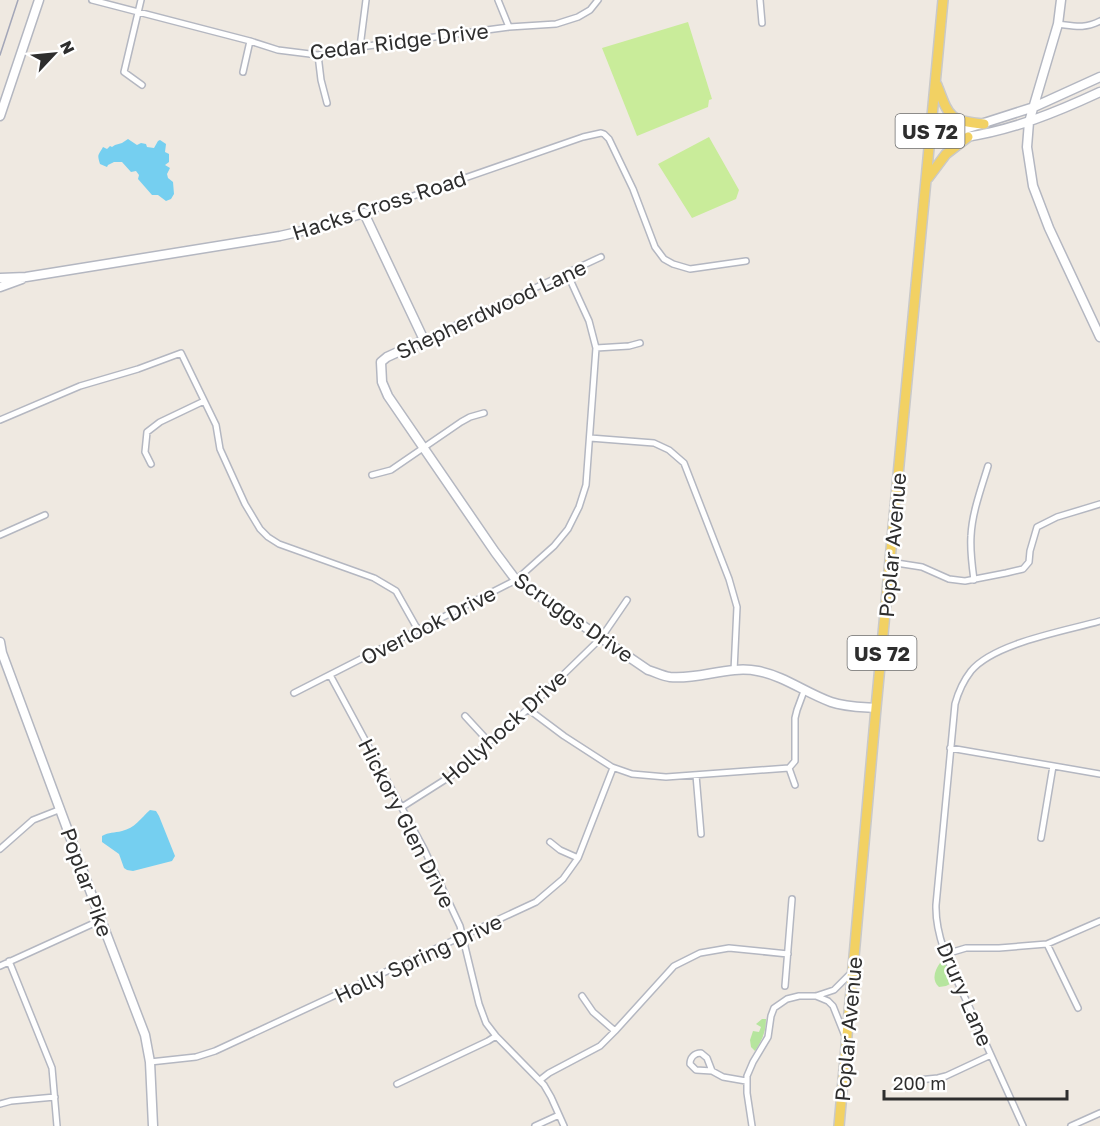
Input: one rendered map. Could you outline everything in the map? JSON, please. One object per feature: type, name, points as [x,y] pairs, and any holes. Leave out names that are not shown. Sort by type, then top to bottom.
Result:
[{"type":"main road","name":"Poplar Avenue","points":[[839,1126],[943,0]]},
{"type":"main road","points":[[936,83],[948,112],[956,120],[984,124]]},
{"type":"main road","points":[[927,180],[946,154],[968,137]]},
{"type":"street","points":[[0,116],[39,0]]},
{"type":"street","name":"Cedar Ridge Drive","points":[[92,0],[278,51],[318,55],[360,47],[509,27],[556,24],[572,20],[590,10],[598,0]]},
{"type":"street","points":[[141,0],[124,72],[142,85]]},
{"type":"street","points":[[360,47],[366,0]]},
{"type":"street","points":[[498,0],[509,27]]},
{"type":"street","points":[[760,0],[762,23]]},
{"type":"street","points":[[1061,0],[1058,24],[1029,122],[1027,147],[1033,186],[1049,228],[1100,336]]},
{"type":"street","points":[[1058,24],[1081,27],[1100,21]]},
{"type":"street","points":[[243,72],[250,42]]},
{"type":"street","points":[[318,55],[327,103]]},
{"type":"street","points":[[929,137],[984,124],[1034,107],[1100,77]]},
{"type":"street","points":[[929,137],[938,141],[968,137],[1029,122],[1100,92]]},
{"type":"street","name":"Hacks Cross Road","points":[[0,278],[26,277],[280,236],[315,228],[600,133],[607,137],[611,144],[633,189],[655,247],[668,262],[690,269],[746,261]]},
{"type":"street","points":[[364,213],[424,340]]},
{"type":"street","name":"Shepherdwood Lane","points":[[381,362],[387,357],[602,257]]},
{"type":"street","name":"Overlook Drive","points":[[294,693],[516,580],[554,546],[571,524],[586,485],[596,348],[589,321],[567,273]]},
{"type":"street","name":"Hacks Cross Road","points":[[0,287],[26,277]]},
{"type":"street","points":[[596,348],[640,343]]},
{"type":"street","points":[[0,420],[80,386],[138,369],[181,352],[217,429],[220,449],[245,504],[260,529],[279,544],[374,578],[396,591],[418,630]]},
{"type":"street","name":"Scruggs Drive","points":[[381,362],[382,382],[388,396],[516,580],[648,670],[668,677],[757,671],[780,678],[804,691],[839,704],[876,708]]},
{"type":"street","points":[[151,464],[145,452],[147,432],[160,422],[204,400]]},
{"type":"street","points":[[372,475],[392,470],[470,417],[484,413]]},
{"type":"street","points":[[591,438],[654,443],[669,450],[684,464],[729,579],[737,607],[734,671]]},
{"type":"street","points":[[974,579],[971,534],[979,494],[988,466]]},
{"type":"street","points":[[890,562],[922,567],[949,579],[965,581],[1023,569],[1029,562],[1037,527],[1057,517],[1100,504]]},
{"type":"street","points":[[0,535],[45,515]]},
{"type":"street","name":"Hollyhock Drive","points":[[402,807],[454,774],[528,709],[601,638],[627,600]]},
{"type":"street","name":"Drury Lane","points":[[1023,1126],[946,954],[938,930],[936,913],[956,701],[971,670],[991,654],[1018,643],[1100,621]]},
{"type":"street","name":"Poplar Pike","points":[[0,642],[1,653],[145,1035],[150,1062],[153,1126]]},
{"type":"street","name":"Hickory Glen Drive","points":[[330,675],[430,861],[460,926],[486,1023],[495,1036],[540,1080],[548,1091],[564,1126]]},
{"type":"street","points":[[528,709],[613,768],[648,776],[696,775],[789,768],[793,765],[795,761],[795,718],[804,691]]},
{"type":"street","points":[[465,716],[489,742]]},
{"type":"street","points":[[950,748],[1100,774]]},
{"type":"street","points":[[1041,838],[1053,766]]},
{"type":"street","name":"Holly Spring Drive","points":[[150,1062],[196,1057],[215,1051],[536,902],[563,879],[578,858],[613,768]]},
{"type":"street","points":[[789,768],[795,785]]},
{"type":"street","points":[[696,775],[701,834]]},
{"type":"street","points":[[0,849],[33,820],[61,809]]},
{"type":"street","points":[[550,842],[560,850],[578,858]]},
{"type":"street","points":[[784,986],[792,898]]},
{"type":"street","points":[[0,966],[101,920]]},
{"type":"street","points":[[946,954],[966,948],[1047,944],[1100,921]]},
{"type":"street","points":[[1047,944],[1078,1008]]},
{"type":"street","points":[[540,1080],[600,1046],[674,966],[700,953],[729,948],[788,954]]},
{"type":"street","points":[[9,961],[53,1073],[57,1126]]},
{"type":"street","points":[[753,1126],[746,1082],[750,1069],[768,1037],[774,1008],[793,998],[816,996],[834,990],[853,971]]},
{"type":"street","points":[[582,996],[593,1012],[615,1031]]},
{"type":"street","points":[[816,996],[833,1006],[847,1040]]},
{"type":"street","points":[[397,1084],[495,1036]]},
{"type":"street","points":[[918,1080],[946,1076],[991,1055]]},
{"type":"street","points":[[712,1071],[723,1077],[746,1082]]},
{"type":"street","points":[[0,1104],[55,1097]]},
{"type":"street","points":[[1071,1126],[1100,1113]]},
{"type":"street","points":[[535,1126],[559,1115]]},
{"type":"green space","points":[[688,22],[712,99],[709,100],[708,107],[637,136],[602,48]]},
{"type":"green space","points":[[709,137],[739,190],[736,199],[692,218],[658,164]]},
{"type":"green space","points":[[944,961],[954,982],[939,987],[935,981],[935,975],[940,963]]},
{"type":"green space","points":[[766,1019],[765,1028],[755,1051],[751,1047],[750,1040],[753,1031],[759,1032],[761,1027],[756,1024]]},
{"type":"water","points":[[128,139],[137,145],[141,143],[154,148],[160,140],[166,144],[165,152],[169,154],[169,162],[165,165],[170,168],[167,174],[173,182],[174,194],[171,199],[166,201],[158,195],[152,195],[138,179],[139,175],[136,171],[131,172],[122,162],[114,162],[107,167],[100,164],[98,155],[103,147],[107,149]]},
{"type":"water","points":[[150,810],[156,811],[159,816],[175,856],[172,861],[133,871],[127,870],[119,854],[102,842],[102,836],[130,828]]},
{"type":"railway","points":[[0,55],[18,0]]}]
